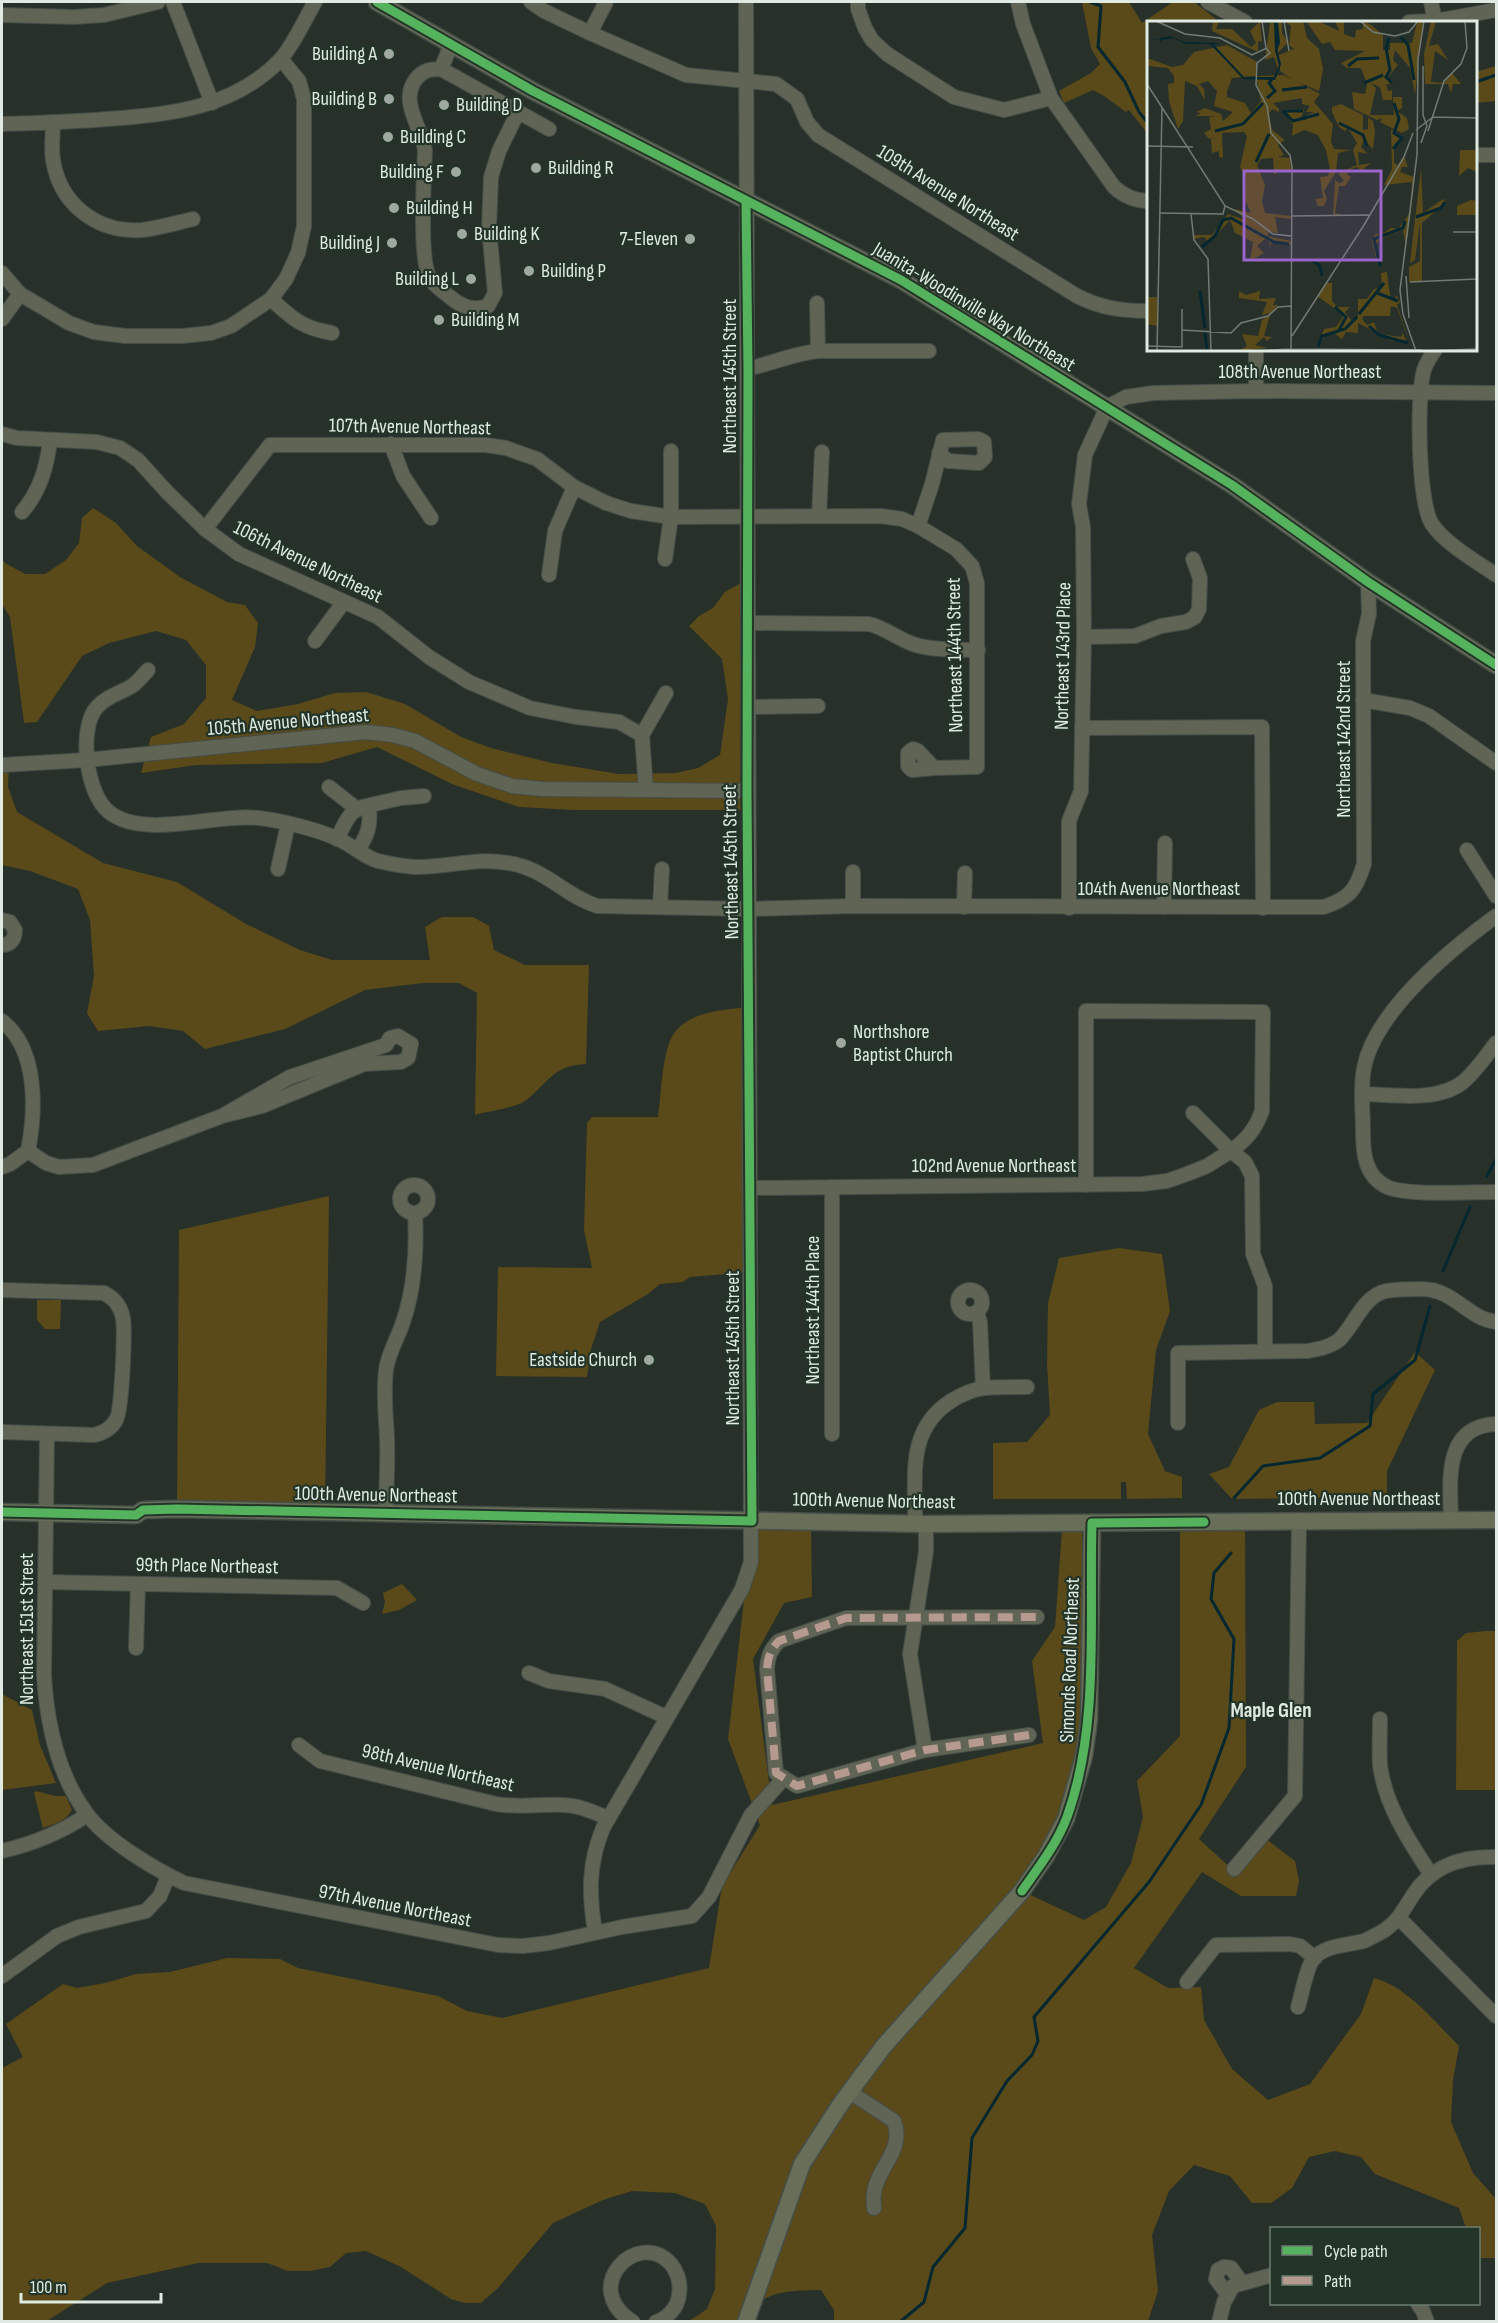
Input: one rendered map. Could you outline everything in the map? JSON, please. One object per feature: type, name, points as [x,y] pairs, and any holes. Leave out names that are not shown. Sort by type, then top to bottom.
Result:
[{"type":"main road","name":"Juanita-Woodinville Way Northeast","points":[[377,2],[533,91],[900,280],[1232,485],[1368,582],[1497,665]]},
{"type":"main road","name":"100th Avenue Northeast","points":[[2,1501],[46,1508],[136,1515],[143,1510],[921,1523],[1497,1520]]},
{"type":"main road","name":"100th Avenue Northeast","points":[[2,1512],[46,1508]]},
{"type":"main road","name":"Simonds Road Northeast","points":[[746,2322],[802,2164],[883,2047],[1022,1891],[1046,1856],[1066,1819],[1084,1756],[1089,1720],[1092,1523]]},
{"type":"street","points":[[2,15],[74,18],[104,15],[158,2]]},
{"type":"street","points":[[173,2],[212,103]]},
{"type":"street","points":[[2,124],[160,116],[212,103],[241,90],[281,59],[315,2]]},
{"type":"street","name":"109th Avenue Northeast","points":[[531,2],[544,11],[590,33],[686,75],[776,84],[797,99],[807,122],[818,135],[1077,296],[1096,305],[1122,311],[1147,311]]},
{"type":"street","points":[[590,33],[606,2]]},
{"type":"street","name":"Northeast 145th Street","points":[[595,1932],[590,1881],[596,1846],[608,1818],[742,1588],[751,1562],[746,2]]},
{"type":"street","points":[[858,2],[858,9],[865,28],[872,40],[886,54],[954,97],[1004,110],[1051,98]]},
{"type":"street","points":[[1017,2],[1051,98],[1114,187],[1124,195],[1139,201],[1147,201]]},
{"type":"street","points":[[1208,2],[1243,21]]},
{"type":"street","points":[[1431,2],[1435,21],[1497,10]]},
{"type":"street","points":[[452,45],[434,70],[420,74],[409,95],[410,105],[424,140],[425,150],[426,272],[437,286],[455,301],[470,308],[480,309],[488,306],[495,293],[489,228],[491,177],[499,151],[518,112]]},
{"type":"street","points":[[2,273],[20,294],[69,323],[94,332],[125,336],[183,336],[211,333],[231,326],[271,299],[286,279],[298,253],[304,226],[304,99],[299,81],[281,59]]},
{"type":"street","points":[[434,70],[549,129]]},
{"type":"street","points":[[52,123],[53,159],[58,179],[68,197],[85,215],[103,225],[122,230],[144,230],[193,219]]},
{"type":"street","points":[[1477,155],[1497,155]]},
{"type":"street","points":[[2,319],[20,294]]},
{"type":"street","points":[[271,299],[297,323],[313,330],[332,333]]},
{"type":"street","points":[[817,303],[818,351]]},
{"type":"street","points":[[748,369],[799,353],[818,351],[929,351]]},
{"type":"street","points":[[1256,351],[1257,391]]},
{"type":"street","points":[[1434,351],[1423,371],[1420,392],[1422,491],[1425,509],[1432,524],[1444,538],[1495,571]]},
{"type":"street","name":"108th Avenue Northeast","points":[[1107,408],[1126,397],[1153,393],[1257,391],[1497,393]]},
{"type":"street","name":"Northeast 143rd Place","points":[[1069,908],[1070,821],[1081,791],[1084,637],[1083,527],[1079,504],[1085,455],[1107,408]]},
{"type":"street","name":"106th Avenue Northeast","points":[[2,435],[17,438],[97,442],[120,448],[138,460],[167,492],[206,529],[239,554],[378,617],[429,657],[469,682],[530,708],[619,722],[642,735]]},
{"type":"street","points":[[22,512],[32,501],[40,485],[48,459],[50,440]]},
{"type":"street","points":[[391,444],[403,476],[431,518]]},
{"type":"street","name":"107th Avenue Northeast","points":[[206,529],[270,445],[486,445],[506,448],[537,459],[574,487],[606,503],[631,511],[671,517],[881,516],[902,519],[918,526],[956,549]]},
{"type":"street","points":[[665,559],[671,517],[671,451]]},
{"type":"street","points":[[819,516],[822,452]]},
{"type":"street","points":[[918,526],[932,484],[939,453]]},
{"type":"street","points":[[549,575],[555,531],[574,487]]},
{"type":"street","name":"Northeast 144th Street","points":[[934,768],[976,767],[978,650],[976,583],[972,566],[956,549]]},
{"type":"street","points":[[1084,637],[1135,636],[1161,626],[1186,622],[1195,617],[1199,609],[1200,578],[1193,559]]},
{"type":"street","name":"Northeast 142nd Street","points":[[1350,894],[1358,882],[1364,864],[1363,641],[1369,614],[1368,582]]},
{"type":"street","points":[[315,641],[344,603]]},
{"type":"street","points":[[749,623],[868,624],[884,628],[915,645],[928,648],[978,650]]},
{"type":"street","points":[[86,760],[93,712],[99,704],[133,686],[148,670]]},
{"type":"street","points":[[646,790],[642,735],[666,693]]},
{"type":"street","points":[[1363,700],[1410,708],[1429,716],[1497,763]]},
{"type":"street","points":[[749,707],[818,706]]},
{"type":"street","points":[[1082,728],[1262,727],[1263,908]]},
{"type":"street","name":"105th Avenue Northeast","points":[[2,765],[86,760],[366,732],[393,735],[415,741],[477,774],[512,786],[542,789],[747,791]]},
{"type":"street","name":"104th Avenue Northeast","points":[[86,760],[95,796],[108,811],[126,822],[144,825],[258,818],[337,838],[374,860],[415,867],[490,860],[510,863],[552,879],[578,900],[597,906],[749,909],[853,906],[1263,908],[1324,907],[1339,902],[1350,894]]},
{"type":"street","points":[[329,787],[359,808],[369,809],[370,822],[367,836],[358,850]]},
{"type":"street","points":[[337,838],[348,818],[359,808],[401,798],[424,796]]},
{"type":"street","points":[[278,869],[288,824]]},
{"type":"street","points":[[1164,843],[1164,907]]},
{"type":"street","points":[[1467,850],[1497,896]]},
{"type":"street","points":[[660,907],[662,868]]},
{"type":"street","points":[[853,872],[853,906]]},
{"type":"street","points":[[964,907],[965,873]]},
{"type":"street","points":[[1497,916],[1440,961],[1390,1014],[1368,1053],[1364,1070],[1363,1155],[1369,1170],[1376,1179],[1400,1191],[1497,1192]]},
{"type":"street","points":[[2,920],[10,922],[15,930],[13,940],[2,945]]},
{"type":"street","name":"102nd Avenue Northeast","points":[[750,1188],[1086,1185],[1167,1181],[1207,1166],[1250,1136],[1257,1126],[1262,1111],[1263,1012],[1086,1011],[1086,1185]]},
{"type":"street","points":[[2,1021],[10,1028],[24,1049],[34,1108],[28,1151],[2,1167]]},
{"type":"street","points":[[28,1151],[46,1163],[60,1167],[93,1165],[222,1116],[262,1106],[364,1064],[401,1062],[408,1059],[411,1044],[398,1036],[390,1038],[386,1045],[290,1077],[222,1116]]},
{"type":"street","points":[[1364,1095],[1432,1095],[1448,1091],[1463,1082],[1497,1043]]},
{"type":"street","points":[[1193,1113],[1245,1162],[1252,1176],[1253,1254],[1265,1286],[1265,1351]]},
{"type":"street","name":"Northeast 144th Place","points":[[832,1187],[832,1434]]},
{"type":"street","points":[[386,1513],[387,1438],[384,1413],[386,1371],[388,1360],[404,1321],[411,1291],[416,1262],[415,1213]]},
{"type":"street","points":[[1178,1423],[1178,1353],[1308,1351],[1325,1348],[1339,1340],[1371,1299],[1384,1291],[1425,1289],[1443,1292],[1476,1314],[1497,1322]]},
{"type":"street","points":[[2,1290],[104,1293],[113,1298],[123,1317],[120,1409],[113,1425],[104,1433],[94,1435],[2,1432]]},
{"type":"street","points":[[977,1312],[980,1322],[983,1388]]},
{"type":"street","points":[[925,1750],[910,1654],[926,1552],[921,1523],[917,1452],[921,1434],[938,1409],[957,1397],[983,1388],[1027,1387]]},
{"type":"street","points":[[1450,1520],[1450,1468],[1455,1452],[1462,1438],[1472,1430],[1497,1424]]},
{"type":"street","name":"Northeast 151st Street","points":[[47,1434],[44,1676],[46,1710],[60,1764],[87,1815]]},
{"type":"street","points":[[1234,1869],[1295,1796],[1299,1520]]},
{"type":"street","name":"99th Place Northeast","points":[[46,1582],[338,1588],[363,1603]]},
{"type":"street","points":[[136,1648],[138,1584]]},
{"type":"street","points":[[1029,1735],[925,1750],[797,1786],[776,1773],[767,1669],[768,1656],[779,1641],[846,1618],[1038,1617]]},
{"type":"street","points":[[529,1673],[549,1681],[605,1689],[666,1717]]},
{"type":"street","points":[[1380,1719],[1380,1766],[1390,1800],[1404,1833],[1430,1874]]},
{"type":"street","name":"98th Avenue Northeast","points":[[299,1745],[320,1761],[495,1804],[511,1807],[564,1805],[579,1807],[608,1818]]},
{"type":"street","name":"97th Avenue Northeast","points":[[87,1815],[117,1842],[155,1870],[184,1883],[498,1945],[523,1946],[692,1916],[709,1897],[751,1815],[784,1778]]},
{"type":"street","points":[[2,1851],[44,1839],[87,1815]]},
{"type":"street","points":[[1298,2007],[1314,1958],[1322,1951],[1367,1940],[1399,1918],[1414,1893],[1430,1874],[1458,1861],[1497,1857]]},
{"type":"street","points":[[2,1976],[57,1936],[80,1927],[146,1911],[160,1896],[168,1876]]},
{"type":"street","points":[[1399,1918],[1497,2016]]},
{"type":"street","points":[[1187,1982],[1216,1944],[1290,1944],[1300,1946],[1314,1958]]},
{"type":"street","points":[[850,2092],[894,2121],[896,2126],[898,2136],[894,2151],[874,2191],[874,2208]]},
{"type":"street","points":[[633,2322],[622,2315],[613,2304],[610,2290],[612,2277],[619,2265],[630,2256],[643,2253],[657,2255],[669,2262],[677,2273],[681,2286],[679,2300],[672,2312],[656,2322]]},
{"type":"street","points":[[1228,2295],[1216,2279],[1218,2270],[1224,2266],[1231,2268],[1242,2283]]},
{"type":"street","points":[[1219,2322],[1233,2286],[1270,2276]]},
{"type":"street","points":[[1419,2305],[1426,2322]]},
{"type":"shaded area","points":[[1082,2],[1129,2],[1142,23],[1173,2],[1194,2],[1216,19],[1214,21],[1147,21],[1147,133],[1129,110],[1126,112],[1093,90],[1064,103],[1059,91],[1091,73],[1100,64],[1091,48]]},
{"type":"shaded area","points":[[1496,66],[1496,101],[1477,103],[1477,72]]},
{"type":"shaded area","points":[[93,508],[116,523],[137,546],[180,577],[227,602],[245,605],[258,623],[255,647],[232,700],[257,711],[298,704],[335,693],[366,692],[405,704],[461,737],[491,748],[552,763],[619,774],[676,773],[698,768],[720,755],[728,699],[722,659],[689,626],[699,616],[713,608],[725,592],[748,579],[748,810],[574,810],[519,807],[452,784],[377,747],[322,763],[196,765],[141,773],[151,737],[184,724],[206,698],[206,665],[186,640],[156,631],[109,643],[82,656],[37,722],[24,723],[10,617],[2,604],[2,559],[25,574],[45,574],[66,560],[79,543],[82,518]]},
{"type":"shaded area","points":[[9,764],[8,787],[17,812],[103,863],[177,882],[246,924],[300,950],[332,960],[430,960],[425,927],[442,917],[473,917],[489,926],[494,950],[525,965],[589,965],[586,1064],[558,1071],[521,1103],[475,1115],[477,993],[459,983],[423,983],[365,990],[285,1029],[205,1049],[183,1031],[149,1026],[98,1031],[87,1013],[94,976],[90,920],[78,889],[30,871],[2,865],[2,765]]},
{"type":"shaded area","points":[[749,1007],[751,1272],[690,1277],[683,1282],[660,1284],[648,1294],[600,1322],[591,1349],[587,1377],[496,1376],[498,1267],[592,1268],[584,1230],[587,1123],[592,1117],[658,1117],[666,1052],[673,1035],[680,1027],[697,1016]]},
{"type":"shaded area","points":[[329,1196],[325,1512],[177,1509],[179,1230]]},
{"type":"shaded area","points":[[1119,1248],[1162,1254],[1170,1311],[1156,1350],[1148,1434],[1165,1471],[1182,1477],[1182,1498],[1127,1499],[1126,1482],[1121,1482],[1121,1499],[993,1499],[993,1443],[1027,1442],[1050,1415],[1047,1364],[1048,1303],[1059,1258]]},
{"type":"shaded area","points":[[37,1300],[61,1300],[60,1329],[45,1329],[37,1320]]},
{"type":"shaded area","points":[[1415,1352],[1435,1370],[1387,1471],[1387,1497],[1232,1499],[1209,1474],[1229,1467],[1259,1410],[1277,1402],[1314,1402],[1315,1424],[1367,1423]]},
{"type":"shaded area","points":[[811,1521],[812,1597],[784,1603],[753,1659],[772,1805],[1043,1743],[1032,1661],[1055,1627],[1062,1529],[1082,1531],[1089,1720],[1077,1783],[1022,1891],[1084,1920],[1106,1907],[1131,1863],[1143,1817],[1137,1781],[1180,1736],[1180,1523],[1245,1521],[1246,1767],[1199,1839],[1234,1871],[1262,1836],[1295,1861],[1299,1881],[1296,1896],[1241,1896],[1202,1872],[1134,1968],[1168,1988],[1201,1987],[1204,2020],[1232,2069],[1268,2100],[1310,2084],[1361,2014],[1374,1978],[1410,1997],[1459,2046],[1453,2080],[1451,2122],[1473,2173],[1496,2199],[1496,2258],[1480,2258],[1480,2227],[1466,2227],[1459,2208],[1375,2174],[1361,2157],[1335,2151],[1309,2157],[1292,2188],[1271,2203],[1252,2203],[1230,2176],[1194,2165],[1169,2191],[1152,2235],[1158,2291],[1148,2321],[834,2321],[834,2310],[821,2290],[788,2292],[768,2297],[752,2311],[747,2321],[689,2321],[707,2309],[715,2289],[716,2226],[705,2204],[675,2193],[632,2191],[603,2200],[553,2223],[499,2287],[481,2303],[465,2303],[451,2299],[401,2267],[366,2251],[346,2253],[330,2267],[310,2271],[288,2271],[267,2263],[198,2263],[107,2283],[47,2321],[2,2322],[2,2068],[23,2057],[6,2024],[63,1984],[77,1988],[136,1974],[170,1972],[227,1958],[280,1959],[298,1968],[438,1996],[467,2011],[502,2018],[709,1968],[722,1886],[760,1825],[728,1739],[753,1522]]},
{"type":"shaded area","points":[[402,1584],[417,1600],[399,1610],[382,1614],[385,1602],[383,1593]]},
{"type":"shaded area","points":[[1496,1631],[1496,1790],[1456,1790],[1457,1641],[1466,1633]]},
{"type":"shaded area","points":[[2,1694],[32,1710],[40,1745],[56,1783],[2,1790]]},
{"type":"shaded area","points":[[36,1791],[55,1796],[66,1796],[72,1810],[63,1819],[43,1828],[34,1793]]},
{"type":"waterway","points":[[1090,2],[1101,6],[1098,47],[1125,82],[1139,112],[1147,122]]},
{"type":"waterway","points":[[1477,82],[1496,75]]},
{"type":"waterway","points":[[1487,1176],[1496,1159]]},
{"type":"waterway","points":[[1443,1271],[1470,1207]]},
{"type":"waterway","points":[[1234,1498],[1263,1466],[1320,1458],[1370,1426],[1373,1394],[1415,1360],[1430,1306]]},
{"type":"waterway","points":[[900,2322],[924,2302],[933,2267],[965,2228],[972,2138],[1007,2081],[1032,2055],[1038,2041],[1034,2017],[1149,1882],[1201,1805],[1229,1728],[1234,1639],[1211,1599],[1214,1573],[1231,1553]]},
{"type":"marked path","points":[[1029,1735],[925,1750],[797,1786],[776,1773],[767,1669],[770,1654],[779,1641],[846,1618],[1037,1617]]},
{"type":"cycle path","points":[[377,2],[533,91],[901,280],[1232,485],[1368,582],[1496,665]]},
{"type":"cycle path","points":[[2,1512],[136,1515],[143,1510],[177,1509],[752,1521],[746,202]]},
{"type":"cycle path","points":[[1022,1891],[1047,1856],[1063,1827],[1077,1782],[1084,1746],[1091,1672],[1092,1523],[1204,1522]]},
{"type":"place","name":"Building A","points":[[389,54]]},
{"type":"place","name":"Building B","points":[[389,99]]},
{"type":"place","name":"Building D","points":[[444,105]]},
{"type":"place","name":"Building C","points":[[388,137]]},
{"type":"place","name":"Building R","points":[[536,168]]},
{"type":"place","name":"Building F","points":[[456,172]]},
{"type":"place","name":"Building H","points":[[394,208]]},
{"type":"place","name":"Building K","points":[[462,234]]},
{"type":"place","name":"7-Eleven","points":[[690,239]]},
{"type":"place","name":"Building J","points":[[392,243]]},
{"type":"place","name":"Building P","points":[[529,271]]},
{"type":"place","name":"Building L","points":[[471,279]]},
{"type":"place","name":"Building M","points":[[439,320]]},
{"type":"place","name":"Northshore Baptist Church","points":[[841,1043]]},
{"type":"place","name":"Eastside Church","points":[[649,1360]]},
{"type":"district","name":"Maple Glen","points":[[1271,1710]]}]
